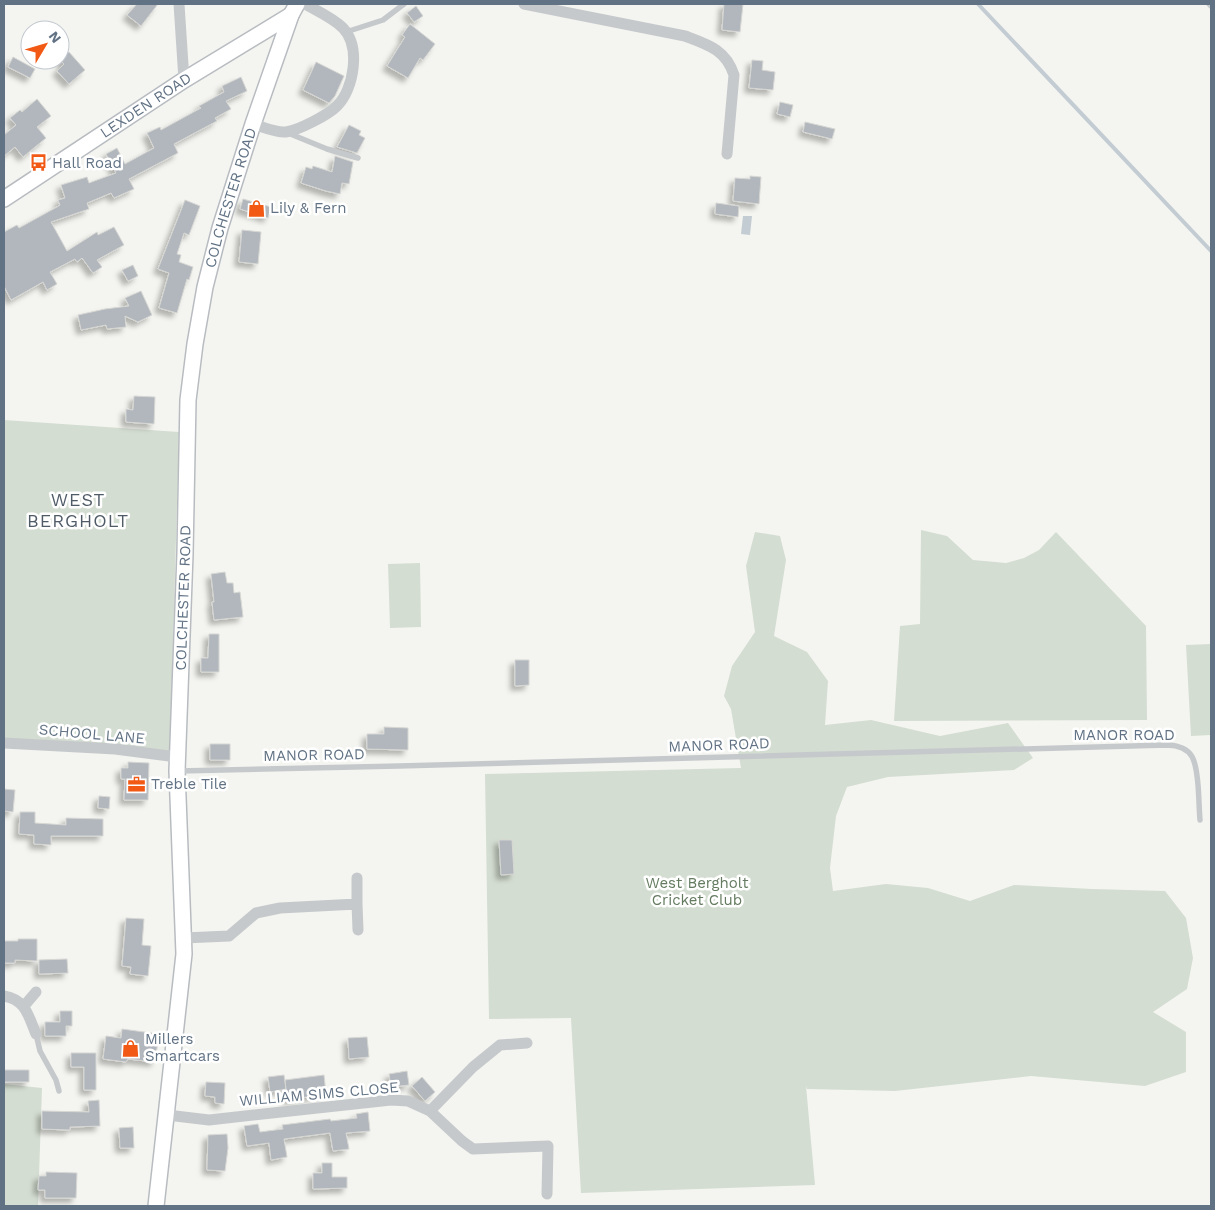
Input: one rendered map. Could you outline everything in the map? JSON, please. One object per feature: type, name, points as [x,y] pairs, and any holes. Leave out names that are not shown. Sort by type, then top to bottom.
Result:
[{"type":"main road","name":"LEXDEN ROAD","points":[[4,199],[294,9]]},
{"type":"main road","name":"COLCHESTER ROAD","points":[[156,1206],[184,954],[177,764],[185,554],[188,400],[195,344],[220,228],[253,124],[294,9]]},
{"type":"street","points":[[179,4],[184,80]]},
{"type":"street","points":[[253,124],[286,132],[320,119],[342,100],[354,64],[346,32],[335,21],[304,4]]},
{"type":"street","points":[[524,4],[685,36],[703,42],[723,54],[730,64],[734,75],[727,154]]},
{"type":"street","name":"SCHOOL LANE","points":[[4,743],[115,749],[177,764]]},
{"type":"street","points":[[357,878],[358,930]]},
{"type":"street","points":[[184,938],[229,936],[256,913],[280,908],[357,904]]},
{"type":"street","points":[[24,1006],[36,992]]},
{"type":"street","points":[[4,996],[15,998],[24,1006],[36,1034]]},
{"type":"street","points":[[430,1111],[473,1067],[500,1045],[527,1043]]},
{"type":"street","name":"WILLIAM SIMS CLOSE","points":[[167,1115],[209,1120],[392,1100],[408,1101],[430,1111],[473,1149],[548,1146],[547,1194]]},
{"type":"lane","points":[[346,32],[383,20],[404,4]]},
{"type":"lane","points":[[286,132],[358,158]]},
{"type":"lane","name":"MANOR ROAD","points":[[177,764],[428,766],[1167,744],[1178,745],[1190,752],[1197,764],[1200,820]]},
{"type":"lane","points":[[36,1034],[40,1051],[56,1080],[59,1091]]},
{"type":"green space","points":[[4,420],[179,432],[170,751],[4,738]]},
{"type":"green space","points":[[921,530],[947,536],[973,560],[1006,563],[1024,558],[1039,550],[1056,532],[1146,626],[1147,720],[894,721],[900,626],[920,624]]},
{"type":"green space","name":"West Bergholt Cricket Club","points":[[755,532],[780,536],[786,560],[774,636],[807,652],[828,681],[825,725],[871,720],[940,736],[1008,723],[1033,758],[1014,770],[888,777],[847,787],[836,816],[830,868],[833,891],[886,884],[928,888],[970,901],[1014,885],[1165,891],[1186,918],[1193,958],[1187,989],[1153,1012],[1186,1032],[1186,1072],[1145,1086],[1031,1076],[895,1091],[807,1089],[806,1086],[815,1185],[581,1193],[571,1018],[489,1019],[485,774],[741,768],[731,709],[724,696],[732,666],[755,632],[746,566]]},
{"type":"green space","points":[[420,563],[421,627],[390,628],[388,564]]},
{"type":"green space","points":[[1211,644],[1211,735],[1191,736],[1186,645]]},
{"type":"green space","points":[[4,1084],[42,1088],[38,1206],[4,1206]]},
{"type":"shaded area","points":[[743,216],[752,216],[750,235],[741,234]]},
{"type":"building","points":[[137,4],[158,4],[141,26],[127,15]]},
{"type":"building","points":[[724,4],[743,4],[740,32],[722,30]]},
{"type":"building","points":[[416,6],[423,16],[414,22],[407,13]]},
{"type":"building","points":[[410,24],[435,44],[423,60],[420,58],[408,78],[387,66],[405,37],[402,35]]},
{"type":"building","points":[[70,53],[85,70],[69,84],[57,71],[70,70]]},
{"type":"building","points":[[13,57],[20,61],[20,70],[34,70],[30,78],[8,67]]},
{"type":"building","points":[[752,60],[763,61],[762,70],[775,72],[773,90],[749,88]]},
{"type":"building","points":[[316,62],[344,76],[335,96],[329,103],[303,90]]},
{"type":"building","points":[[241,77],[247,91],[226,101],[231,109],[215,118],[217,121],[174,144],[178,153],[129,179],[134,189],[114,198],[111,193],[87,203],[89,209],[51,222],[67,251],[97,232],[98,235],[114,227],[124,245],[97,260],[102,267],[93,273],[82,258],[77,262],[75,259],[50,272],[57,284],[47,290],[43,282],[11,300],[4,286],[4,232],[17,225],[19,228],[60,205],[58,200],[65,198],[61,185],[87,177],[89,183],[116,173],[106,154],[117,148],[125,164],[154,148],[147,133],[160,127],[161,130],[201,108],[199,106],[224,92],[222,86]]},
{"type":"building","points":[[37,99],[51,116],[37,127],[46,138],[23,157],[15,147],[4,156],[4,135],[16,125],[10,118],[20,110],[22,112]]},
{"type":"building","points":[[780,102],[793,105],[790,117],[777,114]]},
{"type":"building","points":[[805,122],[835,129],[832,139],[803,132]]},
{"type":"building","points":[[349,125],[361,131],[359,135],[365,138],[357,153],[337,147]]},
{"type":"building","points":[[335,156],[353,162],[349,184],[342,183],[340,194],[301,183],[306,167],[312,169],[313,166],[332,172]]},
{"type":"building","points":[[750,176],[761,177],[759,204],[733,201],[735,178],[750,179]]},
{"type":"building","name":"Lily & Fern","points":[[243,199],[271,207],[268,218],[240,209]]},
{"type":"building","points":[[185,200],[200,206],[189,235],[184,233],[177,254],[181,255],[179,262],[193,267],[189,280],[187,279],[177,313],[159,308],[169,273],[158,269]]},
{"type":"building","points":[[716,203],[739,206],[738,217],[715,214]]},
{"type":"building","points":[[242,230],[261,232],[258,264],[239,262]]},
{"type":"building","points":[[133,265],[138,276],[128,281],[122,270]]},
{"type":"building","points":[[141,291],[152,315],[138,322],[125,316],[126,327],[107,329],[106,325],[81,330],[78,315],[129,306],[125,298]]},
{"type":"building","points":[[134,396],[155,397],[154,424],[126,422],[126,409],[133,410]]},
{"type":"building","points":[[225,572],[227,583],[233,583],[234,593],[240,592],[243,617],[214,620],[211,574]]},
{"type":"building","points":[[209,634],[219,634],[219,672],[201,672],[201,658],[208,658]]},
{"type":"building","points":[[515,660],[529,660],[529,685],[515,686]]},
{"type":"building","points":[[384,727],[408,728],[408,750],[367,749],[367,734],[384,734]]},
{"type":"building","points":[[210,744],[230,744],[230,760],[210,760]]},
{"type":"building","name":"Treble Tile","points":[[128,762],[149,763],[148,800],[124,800],[125,779],[121,779],[121,768],[128,768]]},
{"type":"building","points":[[4,789],[15,790],[13,812],[4,811]]},
{"type":"building","points":[[99,796],[110,797],[109,809],[98,808]]},
{"type":"building","points":[[20,812],[35,812],[35,823],[66,825],[66,818],[103,819],[103,836],[51,836],[51,845],[34,844],[34,835],[19,834]]},
{"type":"building","points":[[499,840],[512,840],[514,874],[501,875]]},
{"type":"building","points":[[126,918],[144,919],[142,945],[151,946],[148,976],[130,974],[131,967],[122,966]]},
{"type":"building","points":[[18,939],[37,939],[37,961],[15,960],[15,963],[4,963],[4,941],[18,941]]},
{"type":"building","points":[[67,959],[68,973],[39,974],[39,960]]},
{"type":"building","points":[[60,1011],[72,1011],[72,1026],[66,1026],[66,1036],[45,1036],[45,1022],[60,1022]]},
{"type":"building","name":"Millers Smartcars","points":[[122,1029],[159,1034],[155,1062],[128,1059],[126,1062],[103,1059],[106,1036],[121,1038]]},
{"type":"building","points":[[367,1037],[369,1057],[349,1059],[348,1038]]},
{"type":"building","points":[[71,1053],[96,1053],[96,1090],[84,1090],[84,1067],[71,1067]]},
{"type":"building","points":[[4,1070],[29,1070],[29,1082],[4,1082]]},
{"type":"building","points":[[407,1071],[409,1085],[391,1087],[389,1074]]},
{"type":"building","points":[[284,1075],[286,1089],[270,1092],[268,1077]]},
{"type":"building","points":[[324,1075],[326,1094],[287,1100],[285,1080]]},
{"type":"building","points":[[422,1077],[435,1092],[425,1101],[412,1086]]},
{"type":"building","points":[[206,1082],[225,1083],[224,1104],[215,1103],[215,1097],[205,1096]]},
{"type":"building","points":[[99,1100],[100,1126],[70,1127],[70,1130],[42,1129],[42,1111],[89,1112],[88,1101]]},
{"type":"building","points":[[368,1112],[370,1131],[346,1133],[349,1149],[333,1151],[330,1133],[284,1139],[287,1157],[271,1160],[269,1143],[247,1146],[244,1126],[258,1124],[260,1132],[283,1129],[282,1125],[330,1119],[331,1121],[357,1118],[356,1114]]},
{"type":"building","points":[[133,1127],[134,1148],[120,1148],[119,1128]]},
{"type":"building","points":[[227,1134],[228,1148],[225,1171],[207,1170],[208,1135]]},
{"type":"building","points":[[322,1163],[332,1163],[332,1177],[347,1177],[347,1188],[313,1189],[313,1173],[322,1173]]},
{"type":"building","points":[[46,1172],[77,1173],[76,1198],[45,1198],[45,1190],[38,1190],[39,1176],[46,1176]]},
{"type":"waterway","points":[[978,4],[1211,251]]},
{"type":"place","name":"Hall Road","points":[[38,163]]},
{"type":"place","name":"Lily & Fern","points":[[256,208]]},
{"type":"place","name":"Treble Tile","points":[[137,784]]},
{"type":"place","name":"Millers Smartcars","points":[[131,1048]]},
{"type":"district","name":"WEST BERGHOLT","points":[[78,509]]}]
